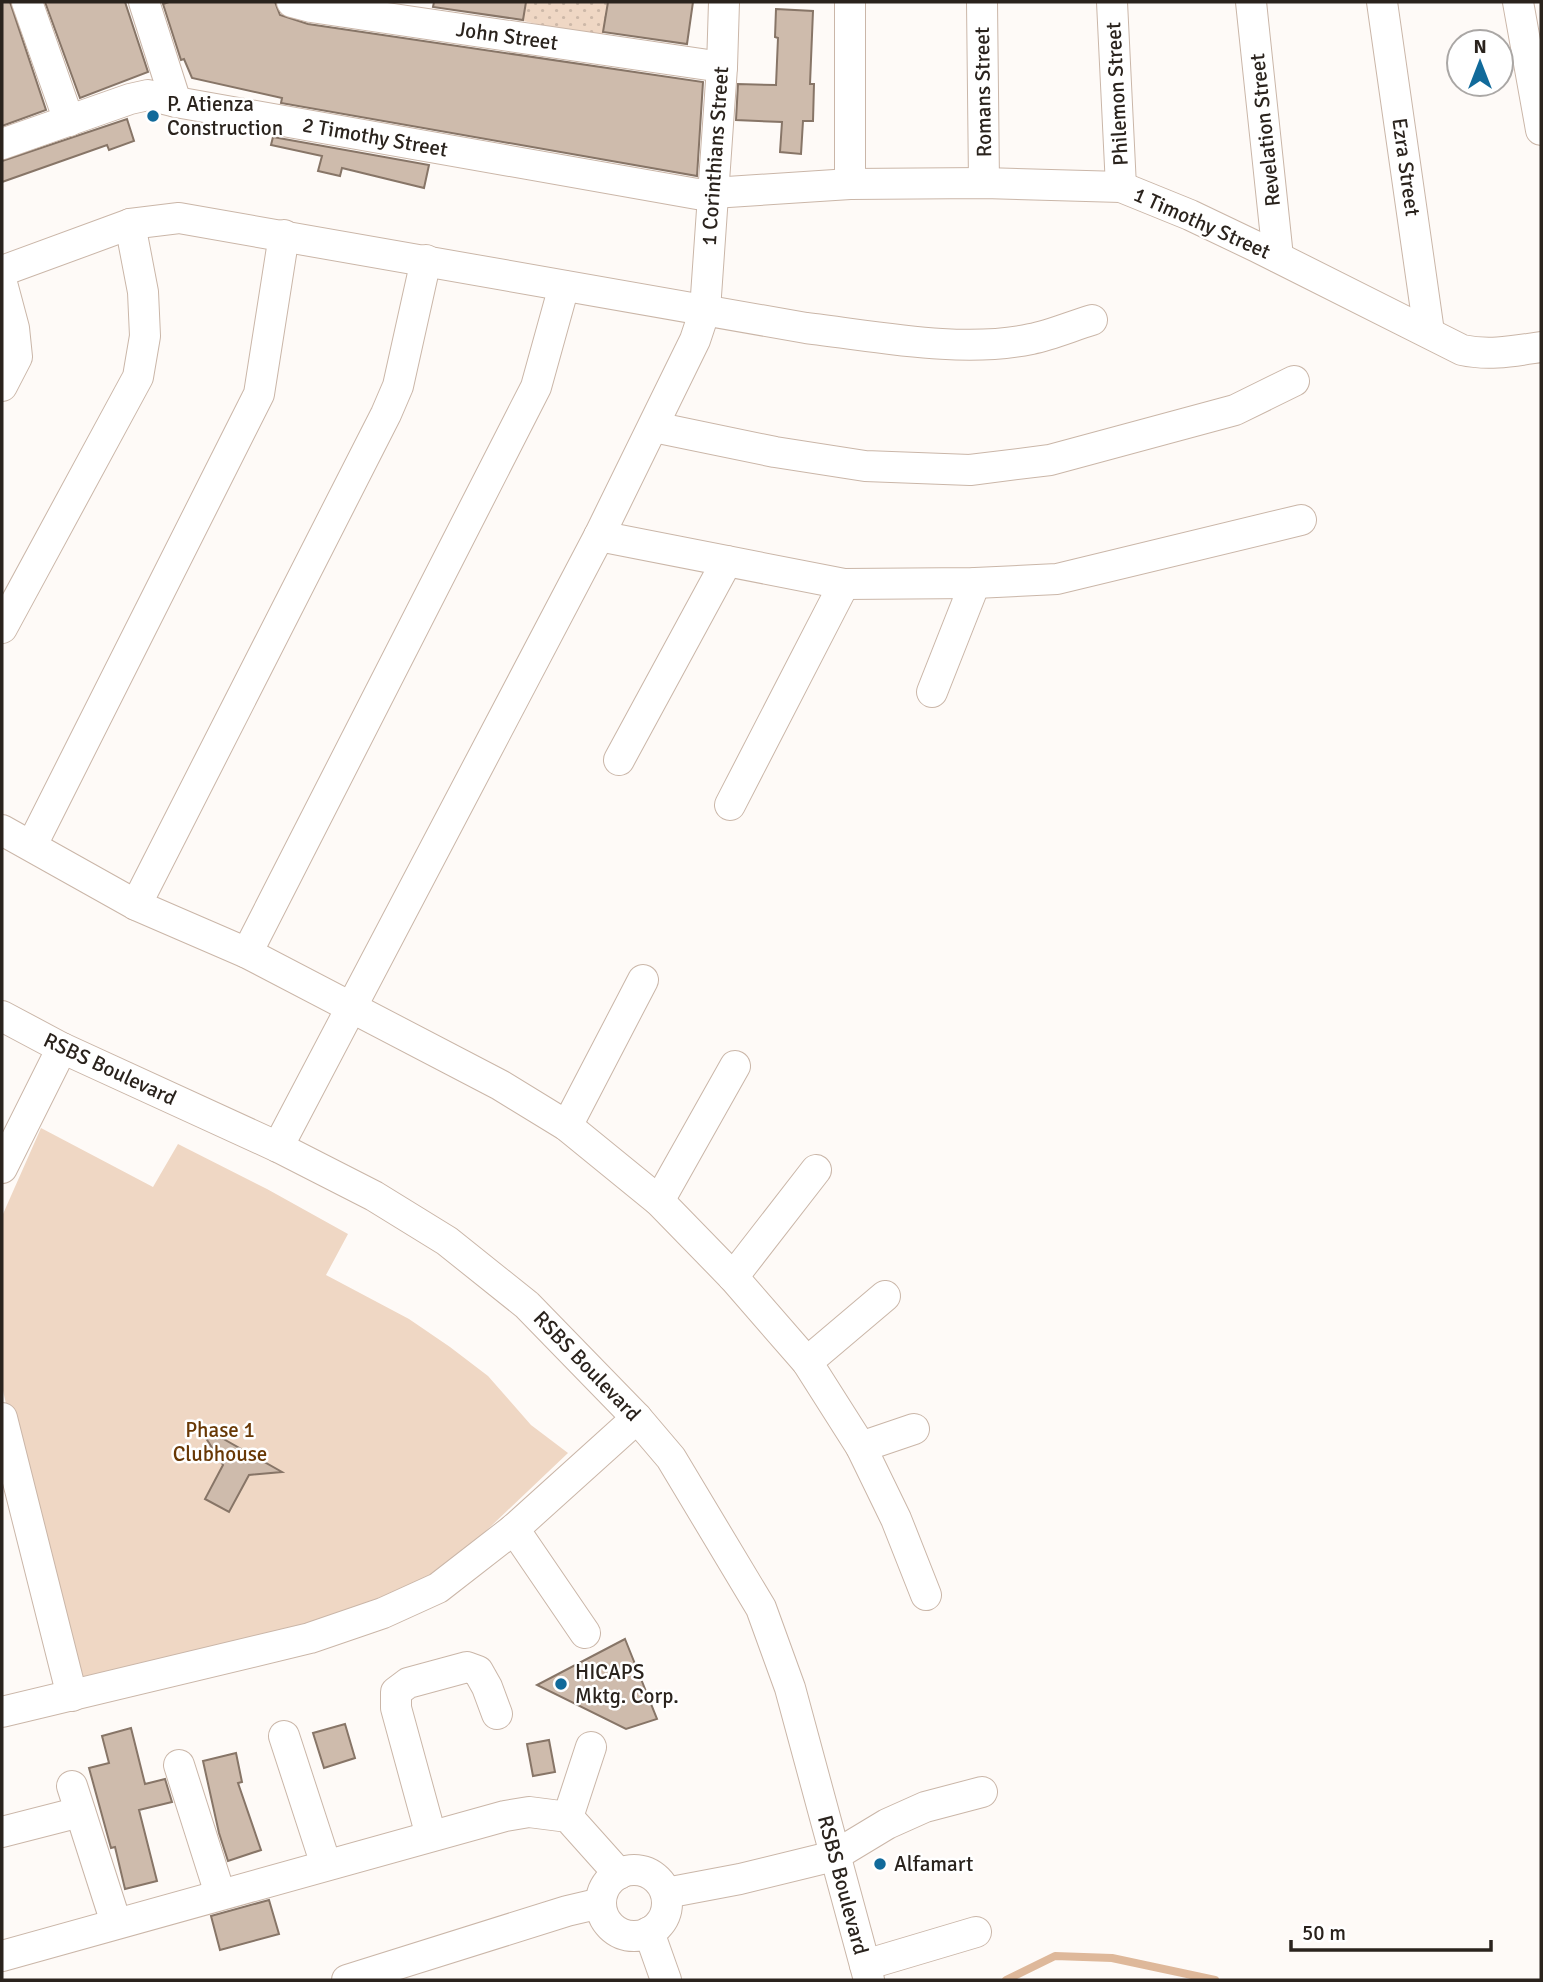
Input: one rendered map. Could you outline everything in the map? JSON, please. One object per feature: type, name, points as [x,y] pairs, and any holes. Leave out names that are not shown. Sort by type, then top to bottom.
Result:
[{"type":"street","points":[[27,2],[69,121]]},
{"type":"street","points":[[144,2],[176,102]]},
{"type":"street","name":"John Street","points":[[292,2],[722,67]]},
{"type":"street","name":"1 Corinthians Street","points":[[278,1147],[599,536],[695,340],[705,310],[724,2]]},
{"type":"street","points":[[850,2],[850,184]]},
{"type":"street","name":"Romans Street","points":[[982,2],[984,183]]},
{"type":"street","name":"Philemon Street","points":[[1112,2],[1121,187]]},
{"type":"street","name":"Revelation Street","points":[[1251,2],[1278,257]]},
{"type":"street","name":"Ezra Street","points":[[1382,2],[1429,332]]},
{"type":"street","points":[[1518,2],[1538,98],[1541,130]]},
{"type":"street","name":"2 Timothy Street","points":[[2,144],[148,95],[697,194],[714,193]]},
{"type":"street","name":"1 Timothy Street","points":[[714,193],[850,184],[984,183],[1121,187],[1189,215],[1278,257],[1462,350],[1478,354],[1541,347]]},
{"type":"street","points":[[2,271],[130,224],[179,218],[806,328],[898,340],[974,345],[1030,340],[1092,320]]},
{"type":"street","points":[[2,628],[138,377],[145,335],[143,292],[130,224]]},
{"type":"street","points":[[32,845],[259,394],[284,235]]},
{"type":"street","points":[[136,905],[386,414],[398,386],[426,260]]},
{"type":"street","points":[[2,283],[15,328],[17,358],[2,386]]},
{"type":"street","points":[[247,953],[536,387],[564,286]]},
{"type":"street","points":[[654,427],[775,452],[864,466],[970,470],[1050,460],[1222,414],[1294,381]]},
{"type":"street","points":[[599,536],[844,584],[975,583],[1057,579],[1301,520]]},
{"type":"street","points":[[618,760],[727,561]]},
{"type":"street","points":[[932,692],[975,583]]},
{"type":"street","points":[[730,805],[844,584]]},
{"type":"street","points":[[2,831],[32,845],[136,905],[247,953],[500,1085],[568,1126],[659,1201],[733,1277],[807,1362],[861,1447],[896,1519],[926,1595]]},
{"type":"street","points":[[568,1126],[643,980]]},
{"type":"street","name":"RSBS Boulevard","points":[[2,1016],[62,1048],[278,1147],[374,1196],[447,1241],[527,1305],[637,1418],[671,1458],[761,1608],[790,1688],[867,1973]]},
{"type":"street","points":[[2,1168],[62,1048]]},
{"type":"street","points":[[659,1201],[735,1066]]},
{"type":"street","points":[[733,1277],[816,1170]]},
{"type":"street","points":[[807,1362],[885,1296]]},
{"type":"street","points":[[2,1418],[72,1696]]},
{"type":"street","points":[[2,1712],[310,1637],[383,1613],[438,1588],[514,1528],[637,1418]]},
{"type":"street","points":[[861,1447],[914,1429]]},
{"type":"street","points":[[514,1528],[586,1633]]},
{"type":"street","points":[[431,1836],[396,1708],[396,1692],[408,1683],[467,1667],[478,1671],[497,1714]]},
{"type":"street","points":[[284,1736],[326,1865]]},
{"type":"street","points":[[568,1817],[592,1747]]},
{"type":"street","points":[[179,1765],[220,1894]]},
{"type":"street","points":[[666,1893],[740,1879],[834,1856],[887,1824],[925,1807],[982,1792]]},
{"type":"street","points":[[2,1832],[76,1799],[117,1923]]},
{"type":"street","points":[[2,1956],[431,1836],[529,1812],[568,1817],[618,1874]]},
{"type":"street","points":[[636,1870],[647,1872],[657,1879],[666,1893],[667,1910],[662,1922],[649,1933],[632,1936],[611,1927],[604,1918],[600,1903],[606,1885],[618,1874],[636,1870]]},
{"type":"street","points":[[347,1980],[434,1967],[567,1911],[600,1903]]},
{"type":"street","points":[[649,1933],[662,1979]]},
{"type":"street","points":[[867,1973],[976,1933]]},
{"type":"green space","points":[[526,2],[608,2],[602,39],[501,16],[525,9]]},
{"type":"green space","name":"Phase 1 Clubhouse","points":[[41,1128],[153,1187],[178,1144],[348,1234],[326,1275],[409,1319],[450,1347],[488,1376],[531,1425],[568,1453],[447,1568],[341,1616],[80,1684],[22,1475],[2,1386],[3,1214]]},
{"type":"building","points":[[2,2],[10,2],[46,110],[2,126]]},
{"type":"building","points":[[45,2],[125,2],[148,72],[80,98]]},
{"type":"building","points":[[275,2],[280,15],[308,24],[703,82],[697,176],[281,103],[282,98],[192,78],[184,59],[181,60],[163,4]]},
{"type":"building","points":[[434,2],[526,2],[523,20],[433,7]]},
{"type":"building","points":[[608,2],[693,2],[687,44],[603,32]]},
{"type":"building","points":[[776,9],[813,11],[810,84],[814,84],[813,121],[803,121],[801,154],[780,152],[782,122],[736,120],[738,84],[776,85]]},
{"type":"building","points":[[127,119],[134,141],[109,150],[107,145],[2,182],[2,161]]},
{"type":"building","points":[[273,137],[429,165],[424,188],[342,168],[340,176],[318,171],[322,156],[271,145]]},
{"type":"building","points":[[197,1424],[282,1472],[249,1475],[229,1512],[205,1499],[223,1465]]},
{"type":"building","points":[[625,1639],[657,1719],[626,1729],[537,1685]]},
{"type":"building","points":[[345,1724],[355,1758],[324,1768],[313,1733]]},
{"type":"building","points":[[131,1728],[145,1784],[165,1779],[172,1802],[139,1810],[157,1881],[125,1889],[115,1847],[111,1848],[89,1768],[109,1763],[102,1736]]},
{"type":"building","points":[[549,1740],[555,1772],[533,1776],[527,1744]]},
{"type":"building","points":[[236,1753],[242,1782],[238,1783],[261,1850],[228,1861],[203,1761]]},
{"type":"building","points":[[269,1900],[279,1934],[220,1950],[211,1916]]},
{"type":"waterway","points":[[1006,1980],[1055,1956],[1112,1958],[1215,1980]]},
{"type":"place","name":"P. Atienza Construction","points":[[153,116]]},
{"type":"place","name":"HICAPS Mktg. Corp.","points":[[561,1684]]},
{"type":"place","name":"Alfamart","points":[[880,1864]]}]
